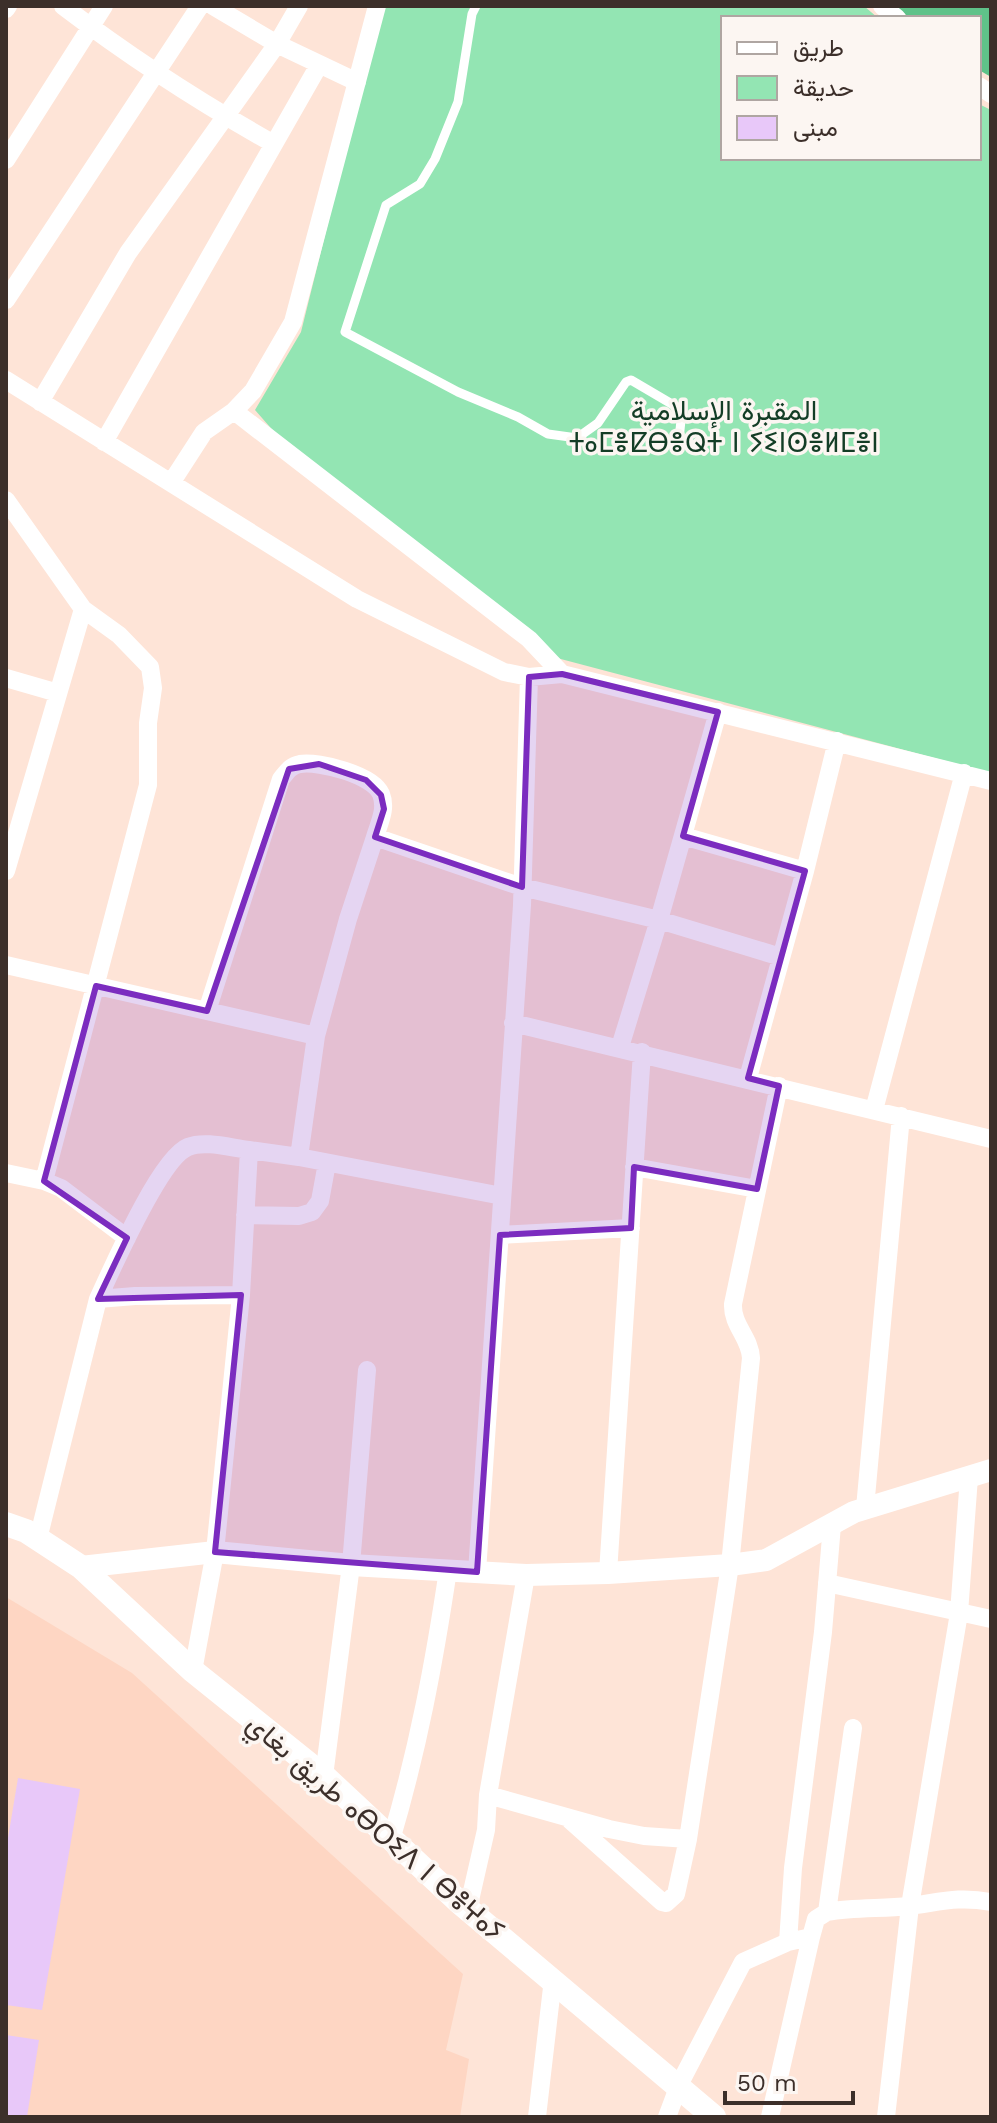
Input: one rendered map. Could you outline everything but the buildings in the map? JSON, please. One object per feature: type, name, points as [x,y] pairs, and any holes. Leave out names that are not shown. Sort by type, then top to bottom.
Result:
[{"type":"main road","name":"طريق بغاي ⴰⴱⵔⵉⴷ ⵏ ⴱⴻⵖⴰⵢ","points":[[6,1524],[38,1539],[81,1567],[193,1671],[324,1776],[463,1905],[714,2117]]},
{"type":"main road","points":[[6,1541],[38,1539]]},
{"type":"street","points":[[63,6],[156,72],[274,144]]},
{"type":"street","points":[[6,160],[104,6]]},
{"type":"street","points":[[6,300],[200,6]]},
{"type":"street","points":[[213,6],[277,44],[357,82]]},
{"type":"street","points":[[40,402],[128,253],[277,44],[299,6]]},
{"type":"street","points":[[171,483],[204,432],[234,411],[253,391],[293,322],[377,6]]},
{"type":"street","points":[[104,442],[319,65]]},
{"type":"street","points":[[6,380],[357,599],[504,672],[529,677],[562,674],[991,781]]},
{"type":"street","points":[[234,411],[529,639],[562,674]]},
{"type":"street","points":[[6,500],[83,609],[119,635],[144,659],[150,667],[153,688],[148,723],[146,800],[44,1181]]},
{"type":"street","points":[[6,871],[13,824],[83,609]]},
{"type":"street","points":[[477,1572],[522,887],[529,677]]},
{"type":"street","points":[[6,678],[58,693]]},
{"type":"street","points":[[620,1047],[718,712]]},
{"type":"street","points":[[748,1078],[837,741]]},
{"type":"street","points":[[207,1011],[281,779],[289,769],[299,764],[319,764],[375,785],[384,809],[348,919],[316,1036],[299,1157]]},
{"type":"street","points":[[874,1110],[964,773]]},
{"type":"street","points":[[683,836],[805,871]]},
{"type":"street","points":[[375,837],[522,887],[659,920],[781,957]]},
{"type":"street","points":[[6,965],[316,1036]]},
{"type":"street","points":[[513,1023],[991,1139]]},
{"type":"street","points":[[608,1573],[642,1052]]},
{"type":"street","points":[[568,1818],[666,1903],[676,1894],[688,1839],[730,1565],[751,1358],[750,1347],[736,1324],[733,1304],[779,1086]]},
{"type":"street","points":[[865,1508],[901,1116]]},
{"type":"street","points":[[38,1539],[98,1299],[127,1238],[177,1154],[199,1144],[249,1150],[502,1196]]},
{"type":"street","points":[[193,1671],[215,1552],[241,1295],[249,1150]]},
{"type":"street","points":[[245,1215],[299,1216],[312,1212],[320,1201],[327,1163]]},
{"type":"street","points":[[634,1167],[757,1189]]},
{"type":"street","points":[[6,1173],[44,1181],[69,1192],[127,1238]]},
{"type":"street","points":[[500,1235],[631,1228]]},
{"type":"street","points":[[98,1299],[241,1295]]},
{"type":"street","points":[[324,1776],[351,1565],[367,1370]]},
{"type":"street","points":[[81,1567],[215,1552],[351,1565],[526,1575],[730,1565],[766,1560],[865,1508],[980,1474],[910,1906],[886,2117]]},
{"type":"street","points":[[788,1942],[793,1868],[823,1632],[832,1525]]},
{"type":"street","points":[[391,1840],[413,1765],[429,1690],[448,1570]]},
{"type":"street","points":[[463,1905],[484,1841],[488,1795],[526,1575]]},
{"type":"street","points":[[827,1583],[991,1619]]},
{"type":"street","points":[[827,1912],[853,1728]]},
{"type":"street","points":[[488,1795],[644,1836],[688,1839]]},
{"type":"street","points":[[770,2117],[816,1919],[827,1912],[910,1906],[945,1899],[969,1898],[991,1902]]},
{"type":"street","points":[[667,2117],[679,2085],[743,1962],[788,1942],[811,1937]]},
{"type":"street","points":[[537,2117],[553,1979]]},
{"type":"lane","points":[[476,6],[472,14],[458,102],[435,159],[420,184],[386,205],[345,332],[458,392],[518,417],[548,434],[577,438],[598,423],[626,382],[631,380],[682,410],[678,450]]},
{"type":"highlighted area","points":[[562,674],[718,712],[683,836],[805,871],[748,1078],[779,1086],[757,1189],[634,1167],[631,1228],[500,1235],[477,1572],[215,1552],[241,1295],[98,1299],[127,1238],[44,1181],[96,986],[207,1011],[289,769],[319,764],[366,780],[381,795],[384,809],[375,837],[522,887],[529,677]]},
{"type":"shaded area","points":[[6,1597],[132,1673],[463,1974],[446,2050],[469,2059],[460,2117],[6,2117]]},
{"type":"green space","name":"المقبرة الإسلامية ⵜⴰⵎⴻⵇⴱⴻⵕⵜ ⵏ ⵢⵉⵏⵙⴻⵍⵎⴻⵏ","points":[[382,6],[864,6],[876,16],[721,16],[721,160],[981,160],[981,105],[991,110],[991,773],[557,658],[298,459],[255,410],[301,332]]},
{"type":"green space","points":[[894,6],[991,6],[991,77],[981,71],[981,16],[907,16]]}]
